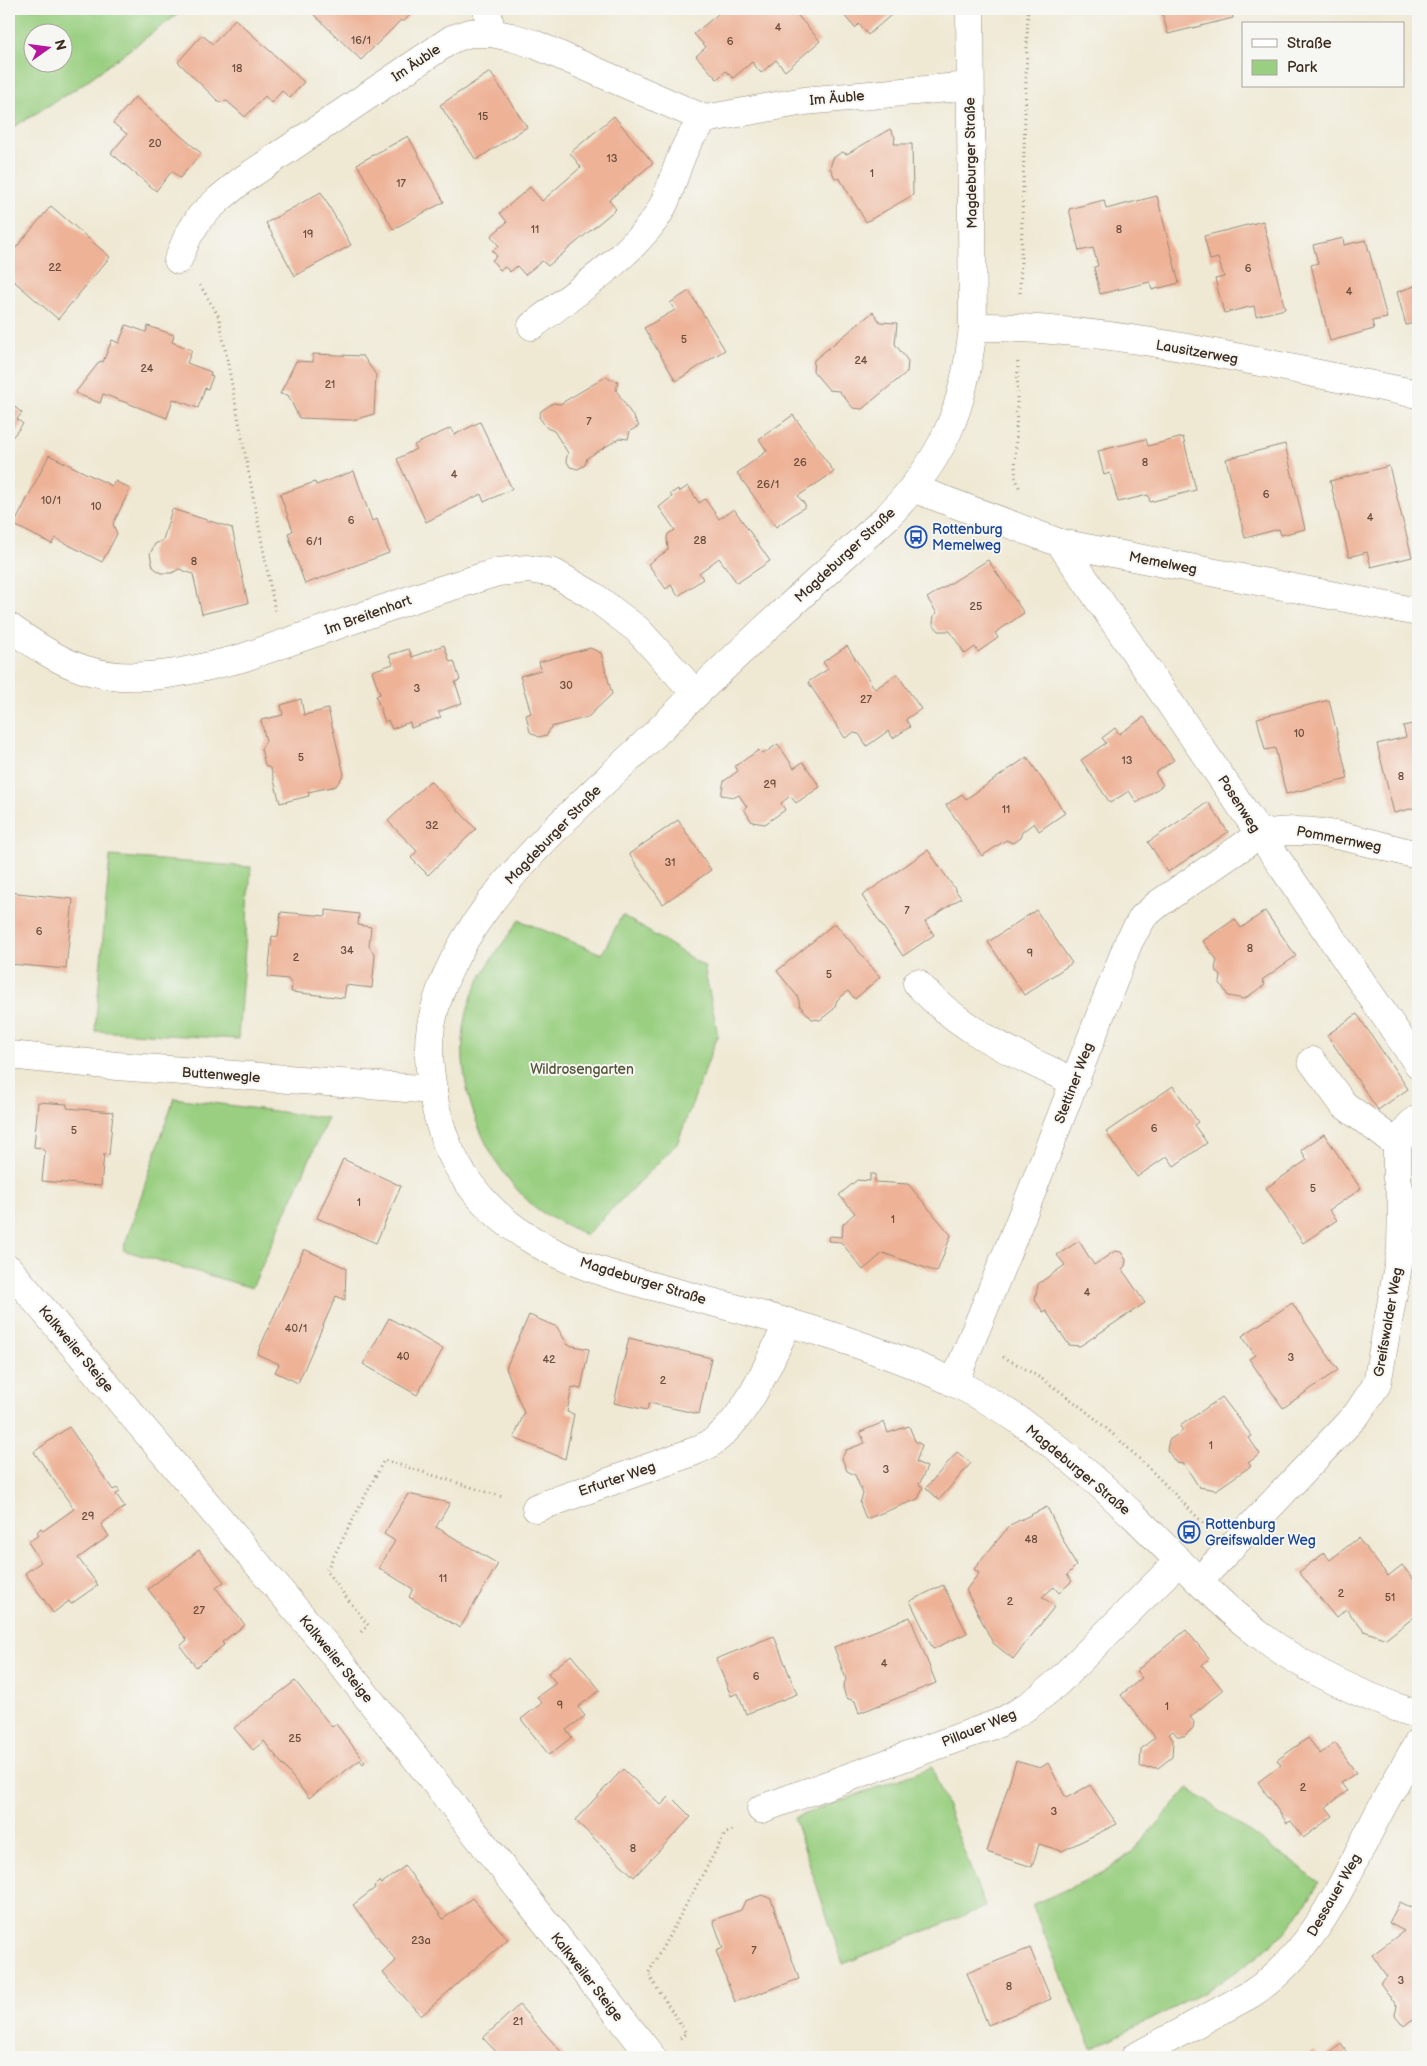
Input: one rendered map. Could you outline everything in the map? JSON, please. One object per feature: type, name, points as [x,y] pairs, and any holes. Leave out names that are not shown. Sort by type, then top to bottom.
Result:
[{"type":"street","name":"Magdeburger Straße","points":[[970,9],[973,327],[968,369],[958,409],[941,448],[915,489],[887,518],[696,694],[514,871],[490,903],[452,965],[440,992],[431,1026],[428,1056],[439,1124],[455,1164],[474,1190],[502,1219],[537,1243],[580,1264],[788,1322],[882,1354],[954,1383],[988,1401],[1052,1445],[1135,1518],[1199,1581],[1268,1641],[1302,1663],[1347,1687],[1418,1715]]},
{"type":"street","name":"Im Äuble","points":[[178,260],[188,236],[200,217],[241,181],[452,39],[470,33],[489,21],[534,44],[705,119],[804,101],[970,86]]},
{"type":"street","points":[[532,326],[632,245],[656,218],[670,190],[690,138],[705,119]]},
{"type":"street","name":"Lausitzerweg","points":[[973,327],[1019,327],[1069,331],[1148,343],[1418,394]]},
{"type":"street","name":"Memelweg","points":[[915,489],[1060,543],[1418,612]]},
{"type":"street","name":"Posenweg","points":[[1060,543],[1418,1064]]},
{"type":"street","name":"Im Breitenhart","points":[[9,627],[46,652],[82,669],[113,676],[148,676],[187,671],[227,662],[282,646],[421,596],[498,572],[526,569],[554,573],[592,595],[638,630],[696,694]]},
{"type":"street","name":"Pommernweg","points":[[1259,835],[1292,829],[1312,831],[1418,855]]},
{"type":"street","name":"Stettiner Weg","points":[[954,1383],[1135,927],[1158,904],[1259,835]]},
{"type":"street","points":[[917,983],[936,1004],[955,1020],[998,1045],[1074,1082]]},
{"type":"street","name":"Buttenwegle","points":[[9,1055],[145,1069],[433,1090]]},
{"type":"street","points":[[1312,1061],[1343,1104],[1397,1144],[1411,1124],[1418,1119]]},
{"type":"street","name":"Greifswalder Weg","points":[[1199,1581],[1357,1414],[1377,1384],[1401,1248],[1402,1201],[1397,1179],[1397,1144]]},
{"type":"street","name":"Kalkweiler Steige","points":[[9,1270],[335,1656],[652,2057]]},
{"type":"street","name":"Erfurter Weg","points":[[536,1508],[690,1453],[711,1443],[729,1426],[745,1404],[765,1371],[788,1322]]},
{"type":"street","name":"Pillauer Weg","points":[[760,1809],[999,1723],[1020,1712],[1039,1699],[1058,1682],[1179,1561]]},
{"type":"street","name":"Dessauer Weg","points":[[1135,2057],[1251,1994],[1268,1982],[1300,1951],[1332,1904],[1418,1743]]},
{"type":"path","points":[[1023,498],[1015,476],[1028,9]]},
{"type":"path","points":[[178,260],[207,294],[219,317],[282,646]]},
{"type":"path","points":[[970,1341],[1032,1374],[1081,1406],[1112,1433],[1229,1549]]},
{"type":"path","points":[[335,1656],[368,1625],[326,1571],[384,1460],[536,1508]]},
{"type":"path","points":[[676,2042],[686,2033],[648,1974],[716,1854]]},
{"type":"green space","points":[[9,9],[185,9],[80,86],[9,130]]},
{"type":"green space","points":[[110,856],[251,867],[238,1039],[95,1031]]},
{"type":"green space","name":"Wildrosengarten","points":[[622,915],[704,966],[718,1035],[677,1144],[586,1235],[536,1208],[517,1189],[500,1167],[474,1116],[463,1060],[464,1032],[469,1005],[478,983],[519,920],[602,954]]},
{"type":"green space","points":[[174,1098],[328,1118],[252,1288],[123,1250]]},
{"type":"green space","points":[[932,1767],[985,1907],[843,1964],[794,1818]]},
{"type":"green space","points":[[1188,1788],[1320,1882],[1285,1934],[1248,1963],[1203,1993],[1092,2049],[1032,1905],[1106,1871],[1132,1852]]},
{"type":"building","points":[[308,9],[416,9],[403,22],[401,20],[361,60]]},
{"type":"building","points":[[724,9],[731,9],[736,14],[741,9],[792,9],[820,41],[785,71],[776,60],[761,73],[752,62],[733,78],[726,71],[717,79],[696,56],[706,47],[694,34]]},
{"type":"building","points":[[844,9],[898,9],[868,35],[859,24],[855,28],[841,12]]},
{"type":"building","points":[[1161,9],[1231,9],[1233,18],[1168,34]]},
{"type":"building","points":[[235,19],[304,82],[290,98],[282,91],[271,103],[265,96],[245,117],[227,101],[219,102],[178,62],[202,35],[213,44]]},
{"type":"building","points":[[490,72],[527,127],[476,160],[440,105]]},
{"type":"building","points":[[135,97],[201,153],[180,178],[172,171],[156,191],[111,153],[127,134],[113,123]]},
{"type":"building","points":[[614,116],[653,163],[609,200],[616,209],[548,266],[542,261],[525,275],[517,266],[510,272],[505,267],[500,270],[492,260],[497,256],[492,251],[499,246],[491,236],[507,222],[500,213],[530,187],[542,201],[581,167],[570,153]]},
{"type":"building","points":[[890,129],[895,137],[894,144],[912,144],[913,195],[866,222],[840,179],[835,178],[830,168],[833,158],[842,152],[847,154]]},
{"type":"building","points":[[408,136],[444,202],[393,229],[357,164]]},
{"type":"building","points":[[321,192],[351,245],[295,276],[266,223]]},
{"type":"building","points":[[1157,196],[1179,283],[1152,290],[1150,282],[1100,294],[1094,267],[1098,266],[1093,248],[1079,251],[1069,209],[1104,200],[1106,209]]},
{"type":"building","points":[[51,206],[110,257],[58,319],[9,277],[9,256]]},
{"type":"building","points":[[1263,221],[1285,309],[1256,316],[1254,306],[1224,313],[1215,279],[1224,277],[1218,258],[1210,260],[1204,236]]},
{"type":"building","points":[[1343,238],[1344,245],[1366,240],[1387,318],[1372,321],[1374,329],[1330,341],[1311,265],[1318,263],[1313,245]]},
{"type":"building","points":[[1418,285],[1418,322],[1406,325],[1397,292]]},
{"type":"building","points":[[689,291],[725,350],[676,381],[644,328],[675,310],[670,303]]},
{"type":"building","points":[[873,312],[880,322],[897,323],[895,344],[908,361],[907,372],[862,409],[853,408],[839,391],[829,390],[813,371],[814,360]]},
{"type":"building","points":[[126,325],[146,332],[148,326],[174,335],[172,342],[192,350],[187,363],[211,372],[210,375],[213,376],[208,389],[205,388],[198,408],[173,399],[167,418],[103,394],[100,403],[75,393],[100,361],[103,362],[112,340],[119,343]]},
{"type":"building","points":[[313,354],[363,356],[376,375],[374,414],[353,420],[299,418],[288,395],[280,394],[296,361],[313,362]]},
{"type":"building","points":[[607,376],[609,379],[618,381],[616,390],[639,426],[630,431],[628,439],[620,438],[587,458],[585,465],[578,469],[570,467],[566,460],[568,453],[554,431],[547,428],[539,417],[541,411],[553,403],[560,404]]},
{"type":"building","points":[[9,402],[22,413],[17,419],[23,424],[9,441]]},
{"type":"building","points":[[793,415],[834,472],[798,496],[806,506],[776,527],[737,473],[767,451],[759,439]]},
{"type":"building","points":[[480,422],[512,489],[484,502],[481,494],[426,522],[397,459],[416,449],[414,445],[451,428],[454,435]]},
{"type":"building","points":[[1183,437],[1196,490],[1150,502],[1148,495],[1118,502],[1110,473],[1104,475],[1098,451],[1146,439],[1148,446]]},
{"type":"building","points":[[1285,444],[1305,529],[1281,535],[1279,529],[1245,538],[1226,459]]},
{"type":"building","points":[[49,455],[112,486],[115,481],[130,489],[113,524],[117,534],[102,562],[55,538],[52,544],[14,525]]},
{"type":"building","points":[[1389,466],[1412,557],[1371,567],[1367,552],[1349,557],[1330,481]]},
{"type":"building","points":[[354,471],[372,521],[377,519],[389,553],[305,584],[288,533],[293,531],[280,494],[315,482],[316,485]]},
{"type":"building","points":[[688,486],[699,503],[705,499],[719,519],[734,509],[770,561],[737,583],[719,558],[699,573],[703,579],[678,596],[671,585],[666,589],[648,564],[668,550],[668,534],[675,530],[659,507],[672,497],[670,494],[678,489],[679,492]]},
{"type":"building","points":[[172,509],[232,528],[248,603],[202,614],[193,574],[179,569],[172,573],[161,573],[153,567],[150,554],[155,544],[163,540]]},
{"type":"building","points":[[988,560],[1024,613],[995,633],[998,638],[978,652],[975,647],[965,654],[950,631],[939,631],[933,624],[934,615],[937,613],[927,598]]},
{"type":"building","points":[[444,645],[450,662],[454,661],[460,680],[455,682],[462,703],[438,712],[441,717],[411,728],[410,722],[392,729],[388,720],[385,722],[376,696],[380,694],[372,671],[393,664],[389,655],[409,649],[412,657]]},
{"type":"building","points":[[847,646],[875,689],[897,674],[921,709],[906,719],[910,727],[893,738],[888,731],[867,746],[859,734],[853,733],[845,738],[808,682],[828,669],[823,662]]},
{"type":"building","points":[[590,648],[601,653],[612,694],[588,717],[551,727],[547,735],[539,737],[530,732],[526,715],[531,713],[520,676],[541,670],[539,662]]},
{"type":"building","points":[[301,699],[304,715],[328,709],[344,774],[336,786],[308,792],[309,796],[280,803],[271,769],[265,765],[261,749],[266,741],[261,720],[283,715],[281,705]]},
{"type":"building","points":[[1329,700],[1348,779],[1286,794],[1275,748],[1265,750],[1257,718]]},
{"type":"building","points":[[1144,717],[1174,760],[1155,773],[1163,785],[1137,803],[1129,791],[1110,803],[1081,760],[1106,743],[1102,738],[1115,728],[1119,734]]},
{"type":"building","points":[[1418,723],[1418,807],[1394,813],[1377,744],[1406,737],[1403,726]]},
{"type":"building","points":[[778,744],[794,768],[803,762],[820,787],[796,803],[790,796],[781,803],[785,810],[765,824],[752,822],[744,809],[747,807],[739,795],[735,797],[721,795],[724,781],[738,771],[735,766],[759,750],[763,754]]},
{"type":"building","points":[[1027,757],[1065,813],[1039,831],[1034,823],[1022,832],[1020,838],[1013,843],[1006,840],[982,856],[946,805],[962,794],[966,799]]},
{"type":"building","points":[[430,781],[476,829],[428,875],[411,858],[417,851],[388,821]]},
{"type":"building","points":[[1208,802],[1228,832],[1168,872],[1148,842]]},
{"type":"building","points":[[678,820],[711,870],[663,904],[629,854]]},
{"type":"building","points":[[928,850],[961,898],[925,922],[934,935],[903,956],[862,896]]},
{"type":"building","points":[[9,892],[73,899],[66,969],[9,964]]},
{"type":"building","points":[[326,910],[359,914],[358,925],[371,927],[369,946],[375,955],[372,988],[346,985],[344,998],[291,992],[292,985],[288,979],[268,977],[272,936],[278,937],[281,912],[326,916]]},
{"type":"building","points":[[1036,910],[1072,963],[1024,995],[988,942]]},
{"type":"building","points":[[1265,911],[1296,956],[1262,980],[1265,985],[1244,999],[1228,996],[1220,983],[1221,976],[1215,969],[1217,960],[1203,941],[1235,919],[1241,928]]},
{"type":"building","points":[[835,923],[880,977],[855,999],[848,991],[837,1000],[834,1009],[820,1020],[812,1019],[800,1006],[798,997],[777,971]]},
{"type":"building","points":[[1357,1014],[1408,1089],[1378,1110],[1327,1035]]},
{"type":"building","points":[[1173,1086],[1198,1122],[1194,1125],[1207,1143],[1174,1166],[1167,1156],[1137,1177],[1106,1132]]},
{"type":"building","points":[[38,1102],[67,1104],[67,1108],[113,1112],[109,1155],[104,1154],[101,1186],[42,1181],[45,1152],[41,1148],[34,1147]]},
{"type":"building","points":[[1324,1134],[1361,1189],[1329,1210],[1337,1220],[1303,1243],[1266,1188],[1307,1160],[1301,1150]]},
{"type":"building","points":[[343,1159],[401,1186],[376,1243],[317,1218]]},
{"type":"building","points":[[870,1174],[875,1174],[875,1182],[908,1184],[951,1235],[937,1272],[883,1253],[863,1270],[841,1242],[828,1241],[829,1236],[842,1237],[843,1224],[855,1213],[839,1195],[857,1180],[870,1181]]},
{"type":"building","points":[[1079,1241],[1094,1265],[1115,1251],[1121,1252],[1126,1260],[1125,1266],[1122,1269],[1145,1303],[1080,1346],[1069,1345],[1046,1311],[1043,1312],[1035,1300],[1038,1284],[1065,1265],[1057,1255]]},
{"type":"building","points":[[304,1249],[346,1268],[345,1300],[336,1296],[298,1383],[275,1372],[279,1364],[257,1354]]},
{"type":"building","points":[[1292,1303],[1338,1370],[1283,1408],[1249,1359],[1255,1355],[1242,1336]]},
{"type":"building","points":[[529,1315],[557,1327],[568,1345],[589,1349],[581,1389],[572,1387],[567,1412],[574,1414],[565,1459],[514,1438],[524,1413],[506,1368]]},
{"type":"building","points":[[389,1318],[443,1349],[417,1395],[363,1364]]},
{"type":"building","points":[[629,1338],[711,1358],[699,1414],[649,1403],[647,1410],[614,1403]]},
{"type":"building","points":[[1222,1397],[1252,1436],[1249,1438],[1260,1454],[1248,1463],[1251,1466],[1216,1490],[1199,1487],[1184,1464],[1176,1463],[1167,1450],[1169,1440],[1183,1431],[1180,1426]]},
{"type":"building","points":[[884,1422],[888,1433],[909,1426],[915,1441],[922,1445],[916,1462],[927,1467],[919,1485],[923,1487],[918,1499],[866,1519],[860,1503],[863,1494],[855,1475],[847,1471],[842,1458],[846,1450],[865,1443],[860,1432]]},
{"type":"building","points":[[69,1427],[113,1490],[117,1488],[120,1492],[116,1494],[125,1507],[101,1524],[109,1536],[78,1558],[98,1585],[71,1604],[69,1601],[53,1613],[25,1573],[41,1562],[28,1542],[39,1535],[37,1532],[41,1528],[43,1531],[74,1509],[34,1452]]},
{"type":"building","points":[[957,1452],[971,1463],[939,1500],[926,1488]]},
{"type":"building","points":[[408,1494],[450,1503],[436,1527],[498,1564],[460,1628],[409,1597],[413,1589],[379,1568],[395,1541],[384,1534]]},
{"type":"building","points":[[1047,1507],[1076,1566],[1067,1575],[1072,1581],[1059,1593],[1054,1587],[1042,1597],[1055,1606],[1013,1659],[993,1643],[966,1590],[979,1573],[974,1569],[1010,1525]]},
{"type":"building","points":[[1358,1538],[1388,1576],[1402,1565],[1418,1585],[1418,1614],[1386,1639],[1364,1631],[1346,1609],[1336,1618],[1299,1572],[1324,1553],[1330,1560]]},
{"type":"building","points":[[199,1550],[224,1582],[216,1588],[245,1625],[222,1642],[224,1645],[196,1667],[180,1646],[187,1640],[148,1589]]},
{"type":"building","points":[[943,1585],[967,1633],[933,1649],[910,1601]]},
{"type":"building","points":[[910,1617],[936,1683],[859,1713],[855,1701],[846,1698],[843,1687],[846,1679],[834,1647]]},
{"type":"building","points":[[1186,1630],[1209,1658],[1202,1665],[1223,1690],[1190,1717],[1194,1722],[1193,1728],[1184,1736],[1177,1736],[1173,1731],[1169,1734],[1173,1739],[1172,1757],[1158,1768],[1140,1767],[1141,1749],[1155,1737],[1121,1695],[1142,1678],[1136,1671]]},
{"type":"building","points":[[774,1636],[797,1694],[746,1714],[738,1693],[731,1696],[716,1659]]},
{"type":"building","points":[[571,1655],[600,1690],[578,1707],[585,1716],[566,1730],[572,1737],[549,1755],[521,1719],[542,1703],[537,1697],[556,1683],[548,1673]]},
{"type":"building","points":[[295,1681],[332,1727],[336,1724],[365,1762],[363,1764],[360,1760],[309,1798],[264,1741],[253,1750],[234,1728]]},
{"type":"building","points":[[1308,1738],[1320,1754],[1335,1743],[1356,1773],[1341,1783],[1347,1791],[1326,1807],[1333,1816],[1303,1838],[1291,1821],[1287,1823],[1258,1782],[1281,1765],[1277,1760]]},
{"type":"building","points":[[1016,1761],[1040,1768],[1048,1763],[1066,1798],[1090,1785],[1117,1824],[1062,1851],[1039,1844],[1032,1867],[987,1852]]},
{"type":"building","points":[[623,1769],[661,1805],[670,1796],[691,1817],[634,1877],[575,1820]]},
{"type":"building","points":[[405,1866],[443,1919],[472,1898],[508,1939],[421,2016],[383,1973],[396,1961],[353,1905],[375,1888],[374,1886],[380,1881],[381,1884]]},
{"type":"building","points":[[762,1895],[771,1899],[799,1979],[735,2002],[716,1951],[723,1948],[713,1920],[741,1910],[745,1901]]},
{"type":"building","points":[[1400,1902],[1418,1911],[1418,2007],[1414,2018],[1404,2026],[1395,2015],[1397,2006],[1380,1983],[1387,1977],[1372,1955],[1404,1931],[1389,1923]]},
{"type":"building","points":[[1030,1948],[1051,1999],[988,2025],[967,1973]]},
{"type":"building","points":[[519,2005],[566,2057],[501,2057],[483,2038]]},
{"type":"building","points":[[1341,2044],[1350,2057],[1324,2057]]},
{"type":"building","points":[[1314,2051],[1319,2057],[1305,2057]]},
{"type":"place","name":"Rottenburg Memelweg","points":[[916,537]]},
{"type":"place","name":"Rottenburg Greifswalder Weg","points":[[1189,1532]]}]
